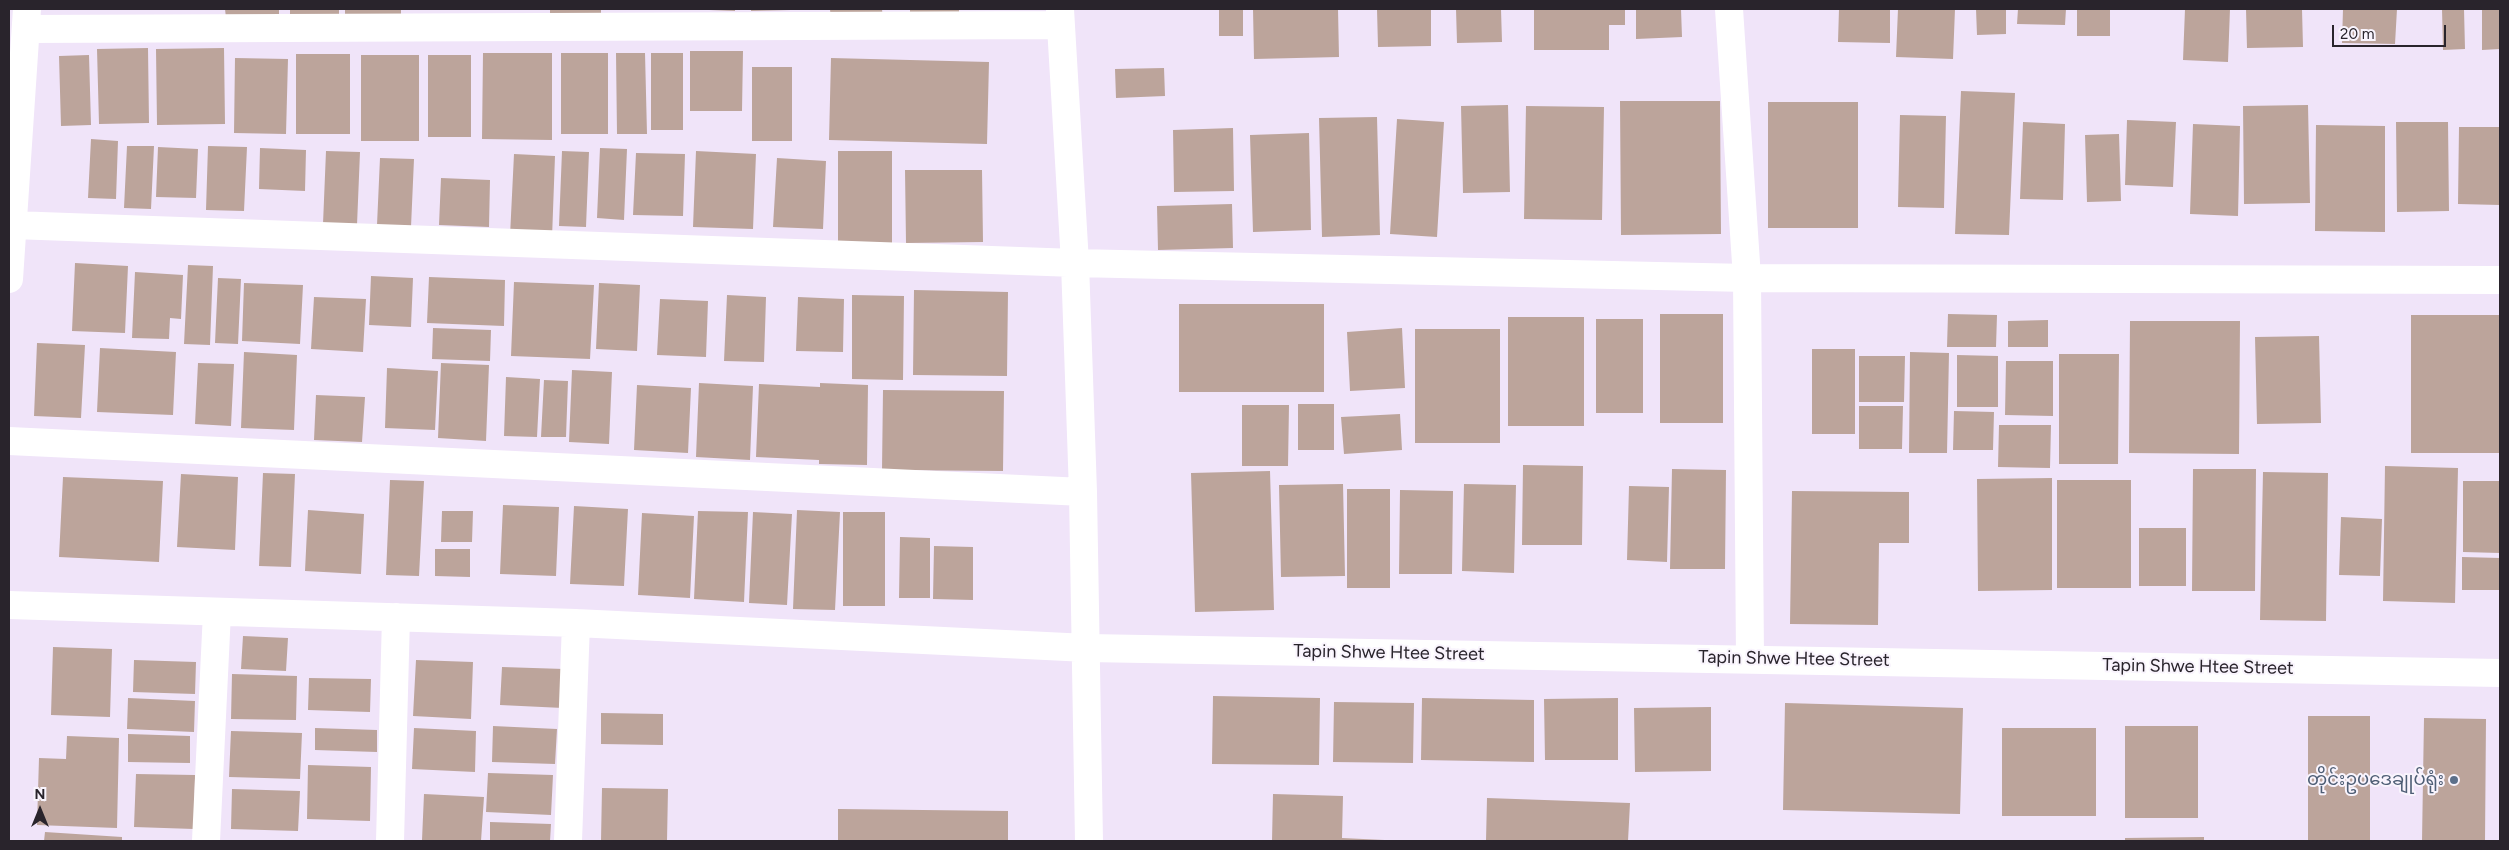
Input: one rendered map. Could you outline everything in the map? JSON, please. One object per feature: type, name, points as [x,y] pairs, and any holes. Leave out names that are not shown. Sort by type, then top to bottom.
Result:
[{"type":"street","points":[[1729,9],[1747,278],[1750,658]]},
{"type":"street","points":[[9,279],[27,19],[1060,17],[1075,263],[1087,648],[1089,841]]},
{"type":"street","points":[[13,225],[1075,263],[1747,278],[2500,280]]},
{"type":"street","points":[[9,441],[1083,492]]},
{"type":"street","name":"Tapin Shwe Htee Street","points":[[9,605],[576,623],[1087,648],[1750,658],[2500,673]]},
{"type":"street","points":[[206,841],[217,612]]},
{"type":"street","points":[[390,841],[396,617]]},
{"type":"street","points":[[568,841],[576,623]]},
{"type":"building","points":[[225,9],[279,9],[279,17],[226,18]]},
{"type":"building","points":[[290,9],[339,9],[339,16],[290,16]]},
{"type":"building","points":[[345,9],[401,9],[401,20],[345,20]]},
{"type":"building","points":[[550,9],[601,9],[601,15],[550,15]]},
{"type":"building","points":[[735,9],[735,11],[709,10]]},
{"type":"building","points":[[751,9],[791,9],[791,10],[751,11]]},
{"type":"building","points":[[830,9],[882,9],[883,20],[831,22]]},
{"type":"building","points":[[910,9],[959,9],[959,15],[910,15]]},
{"type":"building","points":[[1219,9],[1243,9],[1243,36],[1219,36]]},
{"type":"building","points":[[1253,9],[1338,9],[1339,57],[1254,59]]},
{"type":"building","points":[[1377,9],[1431,9],[1431,46],[1378,47]]},
{"type":"building","points":[[1456,9],[1501,9],[1502,42],[1457,43]]},
{"type":"building","points":[[1534,9],[1625,9],[1625,25],[1609,25],[1609,50],[1534,50]]},
{"type":"building","points":[[1636,9],[1681,9],[1682,37],[1636,39]]},
{"type":"building","points":[[1839,9],[1890,9],[1890,43],[1838,42]]},
{"type":"building","points":[[1898,9],[1955,9],[1953,59],[1896,57]]},
{"type":"building","points":[[1976,9],[2006,9],[2006,34],[1977,35]]},
{"type":"building","points":[[2018,9],[2066,9],[2065,25],[2017,24]]},
{"type":"building","points":[[2077,9],[2110,9],[2110,36],[2077,36]]},
{"type":"building","points":[[2185,9],[2230,9],[2228,62],[2183,60]]},
{"type":"building","points":[[2246,9],[2302,9],[2303,47],[2247,48]]},
{"type":"building","points":[[2343,9],[2397,9],[2395,44],[2342,43]]},
{"type":"building","points":[[2442,9],[2464,9],[2465,49],[2443,50]]},
{"type":"building","points":[[2482,9],[2500,9],[2500,49],[2482,50]]},
{"type":"building","points":[[148,48],[149,123],[99,124],[97,49]]},
{"type":"building","points":[[224,48],[225,124],[157,125],[156,49]]},
{"type":"building","points":[[690,51],[743,51],[742,111],[690,111]]},
{"type":"building","points":[[483,53],[552,53],[552,140],[482,139]]},
{"type":"building","points":[[561,53],[608,53],[608,134],[561,134]]},
{"type":"building","points":[[616,53],[645,53],[647,134],[617,134]]},
{"type":"building","points":[[651,53],[683,53],[683,130],[651,130]]},
{"type":"building","points":[[296,54],[350,54],[350,134],[296,134]]},
{"type":"building","points":[[89,55],[91,125],[61,126],[59,56]]},
{"type":"building","points":[[361,55],[419,55],[419,141],[361,141]]},
{"type":"building","points":[[428,55],[471,55],[471,137],[428,137]]},
{"type":"building","points":[[235,58],[288,59],[286,134],[234,133]]},
{"type":"building","points":[[831,58],[989,62],[987,144],[829,140]]},
{"type":"building","points":[[752,67],[792,67],[792,141],[752,141]]},
{"type":"building","points":[[1164,68],[1165,96],[1116,98],[1115,69]]},
{"type":"building","points":[[1961,91],[2015,93],[2009,235],[1955,234]]},
{"type":"building","points":[[1620,101],[1720,101],[1721,234],[1621,235]]},
{"type":"building","points":[[1768,102],[1858,102],[1858,228],[1768,228]]},
{"type":"building","points":[[1508,105],[1510,192],[1463,193],[1461,106]]},
{"type":"building","points":[[2308,105],[2310,203],[2244,204],[2243,106]]},
{"type":"building","points":[[1526,106],[1604,107],[1602,220],[1524,219]]},
{"type":"building","points":[[1900,115],[1946,116],[1944,208],[1898,207]]},
{"type":"building","points":[[1377,117],[1380,235],[1322,237],[1319,118]]},
{"type":"building","points":[[1397,119],[1444,122],[1437,237],[1390,234]]},
{"type":"building","points":[[2127,120],[2176,122],[2173,187],[2125,185]]},
{"type":"building","points":[[2023,122],[2065,124],[2063,200],[2020,199]]},
{"type":"building","points":[[2396,122],[2448,122],[2449,211],[2397,212]]},
{"type":"building","points":[[2193,124],[2240,126],[2238,216],[2190,214]]},
{"type":"building","points":[[2316,125],[2385,126],[2385,232],[2315,231]]},
{"type":"building","points":[[2459,127],[2500,127],[2500,205],[2458,204]]},
{"type":"building","points":[[1233,128],[1234,191],[1174,192],[1173,130]]},
{"type":"building","points":[[1309,133],[1311,230],[1253,232],[1250,135]]},
{"type":"building","points":[[2119,134],[2121,201],[2087,202],[2085,135]]},
{"type":"building","points":[[91,139],[118,141],[116,199],[88,198]]},
{"type":"building","points":[[127,146],[154,146],[151,209],[124,208]]},
{"type":"building","points":[[208,146],[247,147],[244,211],[206,210]]},
{"type":"building","points":[[158,147],[198,149],[196,198],[156,197]]},
{"type":"building","points":[[260,148],[306,150],[305,191],[259,189]]},
{"type":"building","points":[[600,148],[627,149],[624,220],[597,218]]},
{"type":"building","points":[[326,151],[360,152],[357,225],[323,224]]},
{"type":"building","points":[[562,151],[589,152],[586,227],[559,226]]},
{"type":"building","points":[[696,151],[756,154],[753,229],[693,227]]},
{"type":"building","points":[[838,151],[892,151],[892,247],[838,247]]},
{"type":"building","points":[[636,153],[685,154],[683,216],[633,215]]},
{"type":"building","points":[[514,154],[555,156],[552,238],[510,236]]},
{"type":"building","points":[[380,158],[414,159],[411,227],[377,225]]},
{"type":"building","points":[[777,158],[826,161],[823,229],[773,227]]},
{"type":"building","points":[[905,170],[982,170],[983,242],[906,243]]},
{"type":"building","points":[[441,178],[490,180],[489,227],[439,225]]},
{"type":"building","points":[[1232,204],[1233,248],[1158,250],[1157,206]]},
{"type":"building","points":[[75,263],[128,266],[125,333],[72,331]]},
{"type":"building","points":[[188,265],[213,266],[210,345],[184,344]]},
{"type":"building","points":[[135,272],[183,275],[181,319],[170,318],[169,339],[132,338]]},
{"type":"building","points":[[371,276],[413,278],[411,327],[369,325]]},
{"type":"building","points":[[429,277],[505,280],[504,326],[427,323]]},
{"type":"building","points":[[218,278],[241,279],[238,344],[215,343]]},
{"type":"building","points":[[514,282],[594,285],[590,359],[511,356]]},
{"type":"building","points":[[244,283],[303,285],[300,344],[242,341]]},
{"type":"building","points":[[599,283],[640,285],[637,351],[596,349]]},
{"type":"building","points":[[914,290],[1008,292],[1007,376],[913,375]]},
{"type":"building","points":[[727,295],[766,297],[764,362],[724,361]]},
{"type":"building","points":[[852,295],[904,296],[903,380],[852,379]]},
{"type":"building","points":[[314,297],[366,299],[363,352],[311,349]]},
{"type":"building","points":[[798,297],[844,299],[843,352],[796,351]]},
{"type":"building","points":[[660,299],[708,301],[706,357],[657,355]]},
{"type":"building","points":[[1179,304],[1324,304],[1324,392],[1179,392]]},
{"type":"building","points":[[1660,314],[1723,314],[1723,423],[1660,423]]},
{"type":"building","points":[[1948,314],[1997,315],[1996,347],[1947,347]]},
{"type":"building","points":[[2411,315],[2500,315],[2500,453],[2411,453]]},
{"type":"building","points":[[1508,317],[1584,317],[1584,426],[1508,426]]},
{"type":"building","points":[[1596,319],[1643,319],[1643,413],[1596,413]]},
{"type":"building","points":[[2048,320],[2048,347],[2008,347],[2008,321]]},
{"type":"building","points":[[2130,321],[2240,321],[2239,454],[2129,453]]},
{"type":"building","points":[[433,328],[491,330],[490,361],[432,359]]},
{"type":"building","points":[[1402,328],[1405,388],[1350,391],[1347,332]]},
{"type":"building","points":[[1415,329],[1500,329],[1500,443],[1415,443]]},
{"type":"building","points":[[2319,336],[2321,423],[2257,424],[2255,337]]},
{"type":"building","points":[[37,343],[85,345],[81,418],[34,416]]},
{"type":"building","points":[[100,348],[176,352],[173,415],[97,412]]},
{"type":"building","points":[[1812,349],[1855,349],[1855,434],[1812,434]]},
{"type":"building","points":[[244,352],[297,355],[294,430],[241,428]]},
{"type":"building","points":[[1910,352],[1949,353],[1947,453],[1909,453]]},
{"type":"building","points":[[2059,354],[2119,354],[2118,464],[2059,464]]},
{"type":"building","points":[[1957,355],[1998,356],[1998,407],[1957,407]]},
{"type":"building","points":[[1859,356],[1905,356],[1904,402],[1859,402]]},
{"type":"building","points":[[2006,361],[2053,361],[2053,416],[2005,415]]},
{"type":"building","points":[[198,363],[234,364],[231,426],[195,424]]},
{"type":"building","points":[[441,363],[489,365],[486,441],[438,438]]},
{"type":"building","points":[[387,368],[438,371],[435,430],[385,428]]},
{"type":"building","points":[[572,370],[612,372],[609,444],[569,442]]},
{"type":"building","points":[[506,377],[540,379],[537,437],[504,436]]},
{"type":"building","points":[[544,380],[568,381],[566,437],[541,437]]},
{"type":"building","points":[[699,383],[753,386],[750,460],[696,457]]},
{"type":"building","points":[[820,383],[868,385],[867,465],[819,464],[819,460],[756,457],[759,384],[820,387]]},
{"type":"building","points":[[637,385],[691,388],[688,453],[634,450]]},
{"type":"building","points":[[883,390],[1004,391],[1003,471],[882,470]]},
{"type":"building","points":[[316,395],[365,397],[362,442],[314,440]]},
{"type":"building","points":[[1298,404],[1334,404],[1334,450],[1298,450]]},
{"type":"building","points":[[1242,405],[1289,405],[1288,466],[1242,466]]},
{"type":"building","points":[[1859,406],[1903,406],[1902,449],[1859,449]]},
{"type":"building","points":[[1954,411],[1994,412],[1993,450],[1953,450]]},
{"type":"building","points":[[1400,414],[1402,450],[1344,454],[1341,417]]},
{"type":"building","points":[[1999,425],[2051,425],[2050,468],[1998,467]]},
{"type":"building","points":[[1523,465],[1583,466],[1582,545],[1522,545]]},
{"type":"building","points":[[2385,466],[2458,468],[2455,603],[2383,601]]},
{"type":"building","points":[[1672,469],[1726,470],[1725,569],[1670,569]]},
{"type":"building","points":[[2193,469],[2256,469],[2255,591],[2192,591]]},
{"type":"building","points":[[1270,471],[1274,610],[1195,612],[1191,473]]},
{"type":"building","points":[[2263,472],[2328,473],[2326,621],[2260,620]]},
{"type":"building","points":[[263,473],[295,474],[291,567],[259,566]]},
{"type":"building","points":[[181,474],[238,477],[235,550],[177,547]]},
{"type":"building","points":[[63,477],[163,481],[159,562],[59,557]]},
{"type":"building","points":[[2052,478],[2052,590],[1978,591],[1977,479]]},
{"type":"building","points":[[390,480],[424,481],[419,576],[386,575]]},
{"type":"building","points":[[2057,480],[2131,480],[2131,588],[2057,588]]},
{"type":"building","points":[[2463,481],[2500,481],[2500,553],[2463,552]]},
{"type":"building","points":[[1343,484],[1345,576],[1281,577],[1279,485]]},
{"type":"building","points":[[1464,484],[1516,485],[1514,573],[1462,571]]},
{"type":"building","points":[[1629,486],[1669,487],[1667,562],[1627,560]]},
{"type":"building","points":[[1347,489],[1390,489],[1390,588],[1347,588]]},
{"type":"building","points":[[1400,490],[1453,491],[1452,574],[1399,574]]},
{"type":"building","points":[[1792,491],[1909,492],[1909,543],[1879,543],[1878,625],[1790,624]]},
{"type":"building","points":[[503,505],[559,507],[556,576],[500,574]]},
{"type":"building","points":[[574,506],[628,509],[624,586],[570,584]]},
{"type":"building","points":[[308,510],[364,514],[361,574],[305,571]]},
{"type":"building","points":[[797,510],[840,512],[835,610],[793,609]]},
{"type":"building","points":[[442,511],[473,511],[472,542],[441,542]]},
{"type":"building","points":[[698,511],[748,512],[744,602],[694,599]]},
{"type":"building","points":[[753,512],[792,514],[787,605],[749,603]]},
{"type":"building","points":[[843,512],[885,512],[885,606],[843,606]]},
{"type":"building","points":[[642,513],[694,516],[690,598],[638,595]]},
{"type":"building","points":[[2341,517],[2382,519],[2380,576],[2339,575]]},
{"type":"building","points":[[2139,528],[2186,528],[2186,586],[2139,586]]},
{"type":"building","points":[[900,537],[930,538],[930,598],[899,598]]},
{"type":"building","points":[[934,546],[973,547],[973,600],[933,599]]},
{"type":"building","points":[[435,549],[470,549],[470,577],[435,576]]},
{"type":"building","points":[[2462,557],[2500,558],[2500,590],[2462,590]]},
{"type":"building","points":[[243,636],[288,638],[286,671],[241,669]]},
{"type":"building","points":[[53,647],[112,649],[110,717],[51,715]]},
{"type":"building","points":[[134,660],[196,662],[195,694],[133,692]]},
{"type":"building","points":[[416,660],[473,662],[471,719],[413,716]]},
{"type":"building","points":[[502,667],[564,669],[563,708],[500,705]]},
{"type":"building","points":[[232,674],[297,676],[296,720],[231,719]]},
{"type":"building","points":[[309,678],[371,679],[370,712],[308,710]]},
{"type":"building","points":[[1213,696],[1320,698],[1319,765],[1212,764]]},
{"type":"building","points":[[128,698],[195,701],[194,732],[127,729]]},
{"type":"building","points":[[1422,698],[1534,700],[1534,762],[1421,760]]},
{"type":"building","points":[[1618,698],[1618,760],[1545,760],[1544,699]]},
{"type":"building","points":[[1334,702],[1414,703],[1413,763],[1333,762]]},
{"type":"building","points":[[1785,703],[1963,708],[1960,814],[1783,810]]},
{"type":"building","points":[[1711,707],[1711,771],[1635,772],[1634,708]]},
{"type":"building","points":[[601,713],[663,714],[663,745],[601,744]]},
{"type":"building","points":[[2308,716],[2370,716],[2370,841],[2308,841]]},
{"type":"building","name":"တိုင်းဥ‌ပဒေချုပ်ရုံး","points":[[2424,718],[2486,719],[2485,841],[2422,841]]},
{"type":"building","points":[[493,726],[557,729],[555,764],[492,762]]},
{"type":"building","points":[[2125,726],[2198,726],[2198,818],[2125,818]]},
{"type":"building","points":[[315,728],[377,730],[377,752],[315,750]]},
{"type":"building","points":[[414,728],[476,731],[475,772],[412,769]]},
{"type":"building","points":[[2002,728],[2096,728],[2096,816],[2002,816]]},
{"type":"building","points":[[231,731],[302,733],[300,779],[229,777]]},
{"type":"building","points":[[128,734],[190,736],[190,763],[128,762]]},
{"type":"building","points":[[67,736],[119,738],[117,828],[37,825],[39,758],[66,759]]},
{"type":"building","points":[[308,765],[371,767],[370,821],[307,819]]},
{"type":"building","points":[[488,773],[553,775],[551,815],[486,812]]},
{"type":"building","points":[[136,774],[195,775],[194,829],[134,827]]},
{"type":"building","points":[[602,788],[668,789],[667,841],[601,841]]},
{"type":"building","points":[[232,789],[300,791],[298,831],[231,829]]},
{"type":"building","points":[[424,794],[484,797],[481,841],[422,840]]},
{"type":"building","points":[[1273,794],[1343,796],[1342,838],[1406,841],[1272,841]]},
{"type":"building","points":[[1487,798],[1630,803],[1628,841],[1486,841]]},
{"type":"building","points":[[838,809],[1008,811],[1008,841],[838,841]]},
{"type":"building","points":[[490,822],[551,824],[550,841],[490,841]]},
{"type":"building","points":[[45,832],[122,837],[122,841],[44,841]]},
{"type":"building","points":[[2204,837],[2204,841],[2125,841],[2125,838]]},
{"type":"place","name":"တိုင်းဥ‌ပဒေချုပ်ရုံး","points":[[2454,780]]}]
